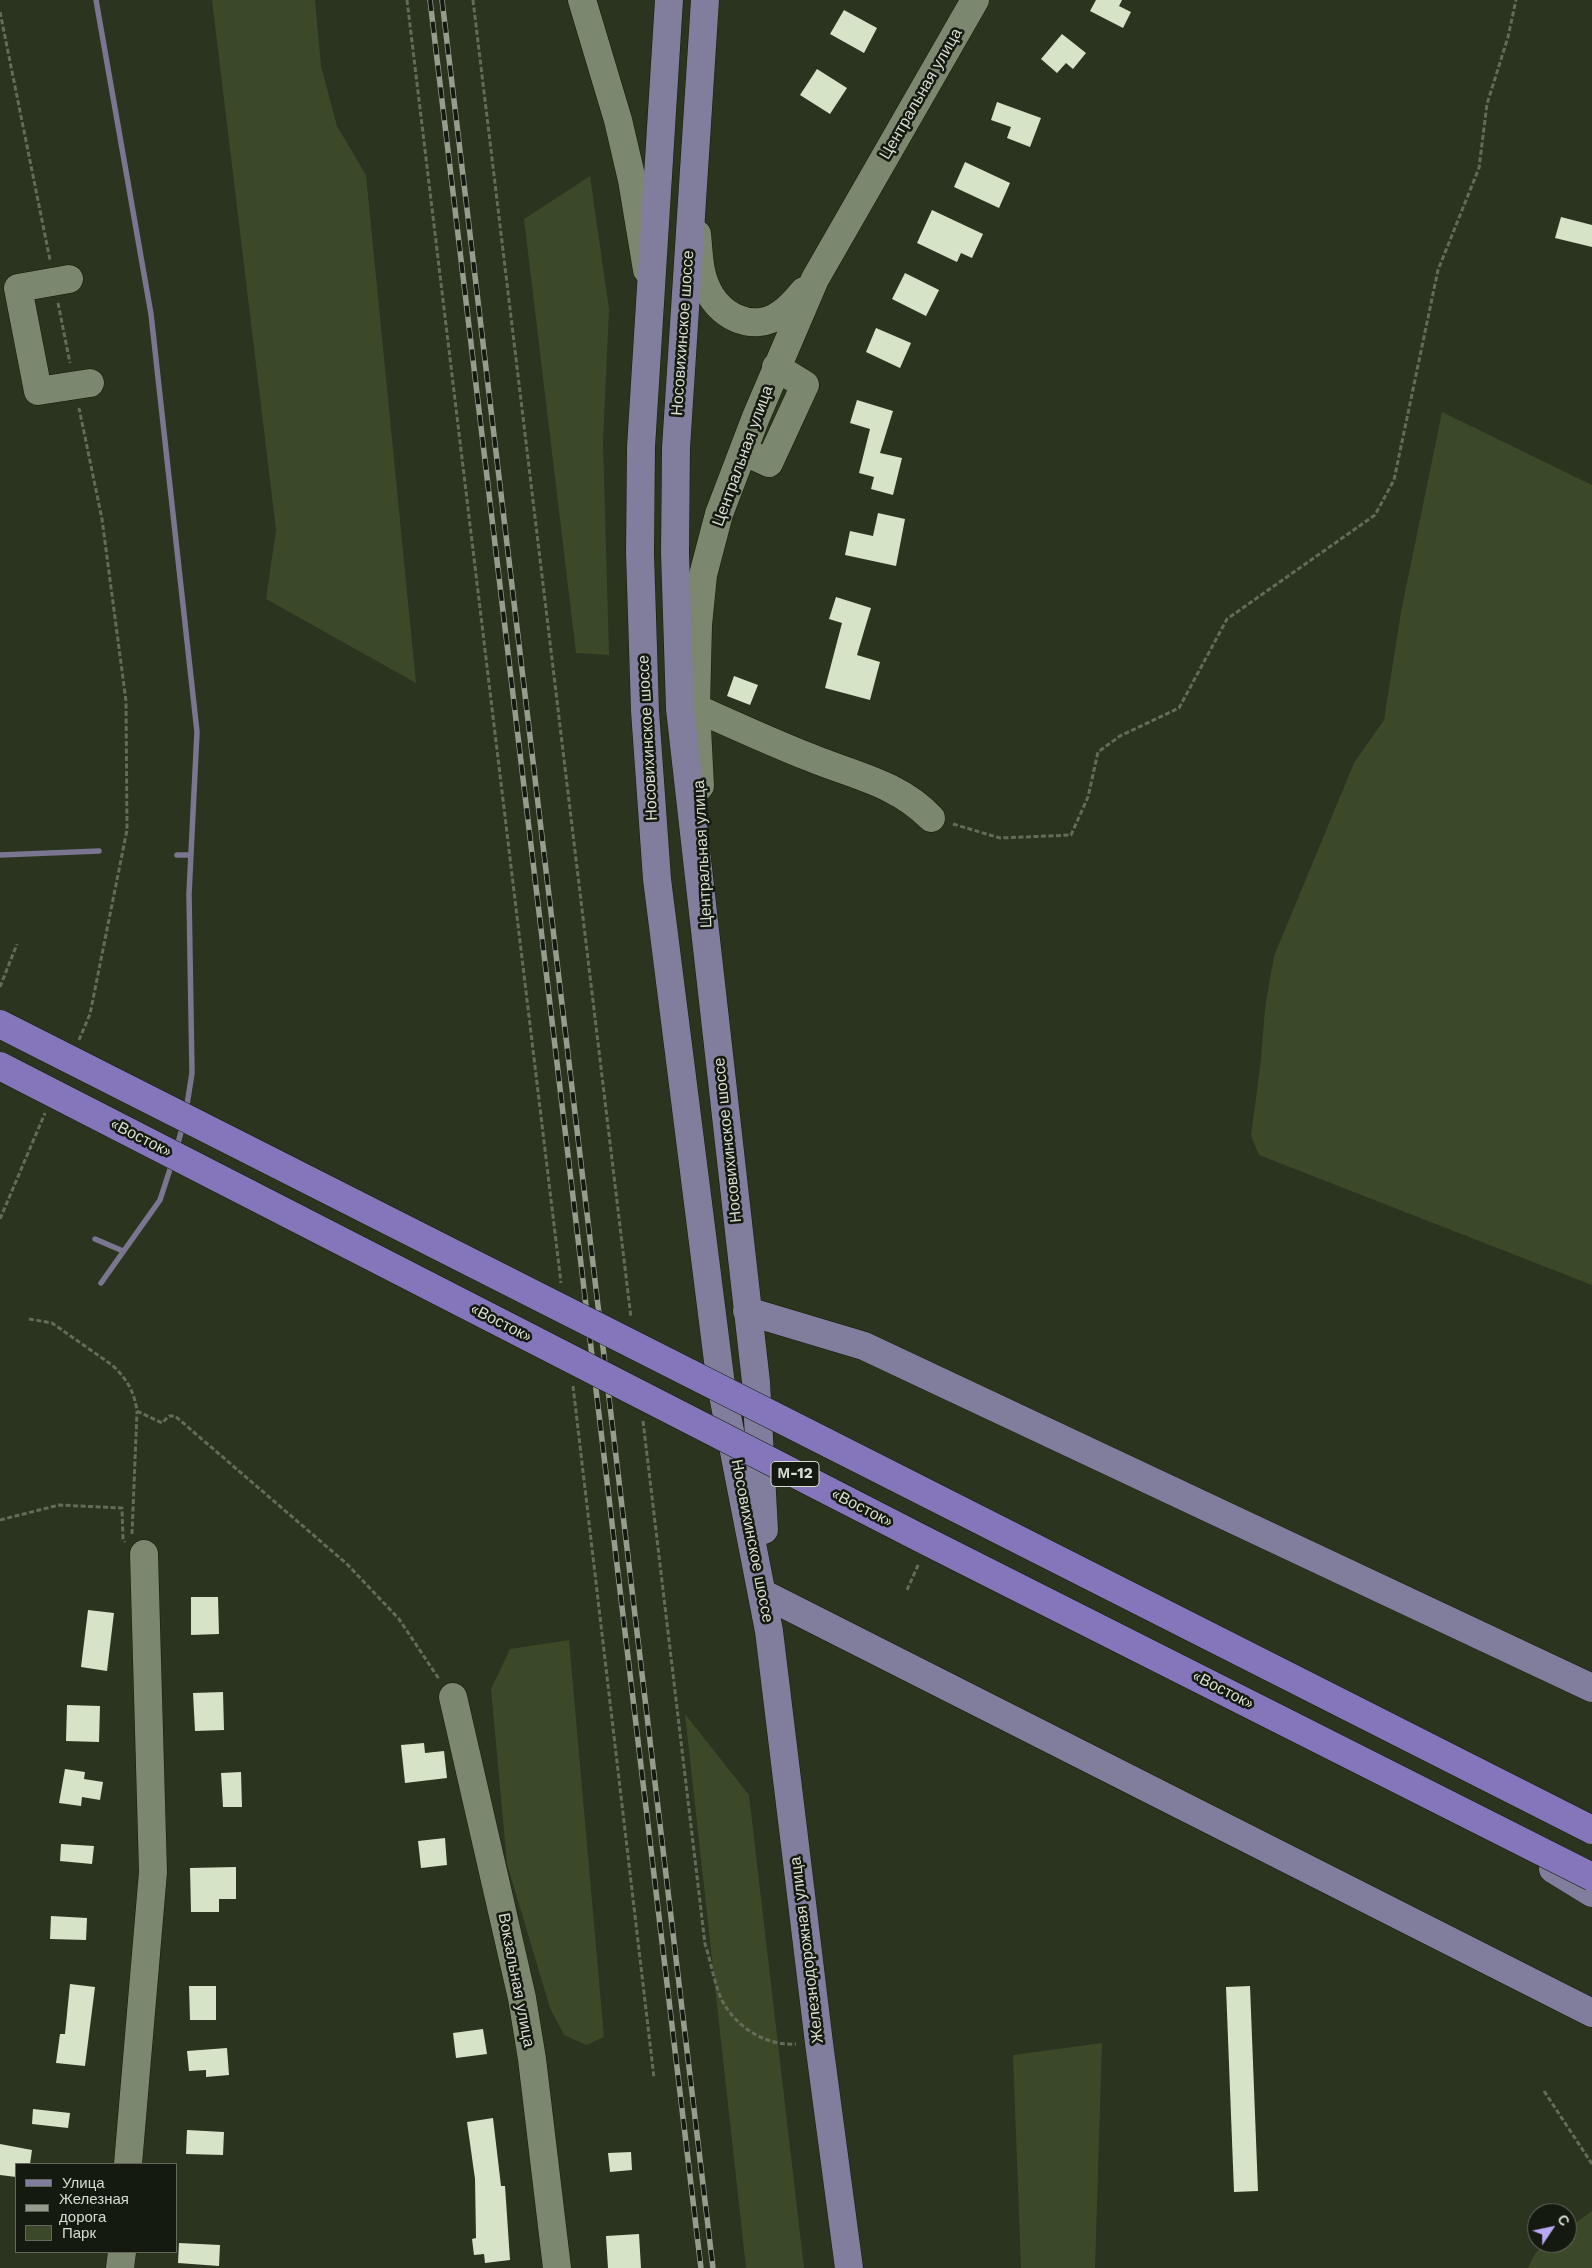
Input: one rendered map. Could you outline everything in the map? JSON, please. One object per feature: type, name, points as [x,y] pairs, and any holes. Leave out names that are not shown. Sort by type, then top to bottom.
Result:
[{"type":"highway","name":"М-12","points":[[0,1024],[1592,1830]]},
{"type":"highway","name":"«Восток»","points":[[0,1066],[928,1542],[1592,1877]]},
{"type":"main road","name":"Носовихинское шоссе","points":[[669,0],[641,447],[640,553],[644,711],[657,879],[721,1385],[765,1594]]},
{"type":"main road","name":"Носовихинское шоссе","points":[[704,0],[676,448],[676,552],[680,709],[756,1382],[765,1594],[769,1631]]},
{"type":"main road","points":[[747,1311],[864,1346],[1592,1688]]},
{"type":"main road","points":[[765,1594],[1592,2013]]},
{"type":"main road","name":"Железнодорожная улица","points":[[769,1631],[819,2043],[849,2268]]},
{"type":"main road","points":[[1454,1807],[1592,1893]]},
{"type":"street","points":[[582,0],[618,120],[630,171],[650,292]]},
{"type":"street","name":"Центральная улица","points":[[709,962],[696,708],[698,626],[703,575],[719,514],[776,367],[815,278],[975,0]]},
{"type":"street","points":[[693,179],[700,263],[704,282],[711,297],[723,311],[748,322],[760,323],[772,319],[793,304],[815,278]]},
{"type":"street","points":[[62,280],[18,288],[38,391],[82,383]]},
{"type":"street","points":[[696,708],[810,758],[894,789],[912,800],[931,818]]},
{"type":"street","points":[[128,2163],[153,1872],[138,1551]]},
{"type":"street","name":"Вокзальная улица","points":[[453,1697],[522,1998],[532,2059],[557,2268]]},
{"type":"street","points":[[120,2268],[122,2253]]},
{"type":"path","points":[[407,0],[562,1291]]},
{"type":"path","points":[[472,0],[631,1320]]},
{"type":"path","points":[[931,818],[1000,838],[1071,834],[1088,797],[1098,752],[1120,736],[1179,708],[1227,620],[1375,515],[1394,480],[1438,270],[1479,168],[1487,104],[1508,37],[1516,0]]},
{"type":"path","points":[[0,12],[62,280],[82,383],[126,702],[127,830],[90,1014],[78,1040]]},
{"type":"path","points":[[0,988],[16,944]]},
{"type":"path","points":[[0,1219],[46,1110]]},
{"type":"path","points":[[29,1319],[52,1323],[112,1365],[120,1372],[133,1392],[137,1411],[138,1551]]},
{"type":"path","points":[[573,1380],[654,2078]]},
{"type":"path","points":[[137,1411],[162,1423],[169,1416],[175,1416],[182,1421],[347,1564],[399,1619],[419,1646],[432,1670],[453,1697]]},
{"type":"path","points":[[643,1419],[705,1944],[724,2003],[740,2023],[759,2037],[781,2045],[819,2043]]},
{"type":"path","points":[[0,1520],[59,1505],[122,1508],[122,1540],[138,1551]]},
{"type":"path","points":[[907,1590],[928,1542]]},
{"type":"path","points":[[1544,2091],[1592,2164]]},
{"type":"green space","points":[[212,0],[315,0],[321,66],[337,126],[366,175],[416,683],[266,599],[276,530]]},
{"type":"green space","points":[[590,176],[609,309],[603,442],[609,655],[576,653],[524,219]]},
{"type":"green space","points":[[1442,412],[1592,485],[1592,1285],[1259,1155],[1251,1136],[1261,1059],[1265,1008],[1274,956],[1354,763],[1384,720],[1401,612]]},
{"type":"green space","points":[[569,1640],[604,2037],[586,2045],[564,2035],[550,2008],[507,1864],[491,1689],[510,1649]]},
{"type":"green space","points":[[685,1714],[749,1795],[804,2268],[746,2268]]},
{"type":"green space","points":[[1102,2043],[1095,2268],[1021,2268],[1013,2055]]},
{"type":"green space","points":[[1592,2211],[1592,2268],[1528,2268],[1536,2253],[1577,2253],[1577,2222]]},
{"type":"building","points":[[1096,0],[1122,0],[1119,6],[1131,12],[1123,28],[1090,11]]},
{"type":"building","points":[[844,10],[877,28],[864,53],[830,34]]},
{"type":"building","points":[[1062,34],[1086,53],[1073,69],[1066,63],[1057,73],[1041,59]]},
{"type":"building","points":[[817,69],[847,88],[830,114],[800,95]]},
{"type":"building","points":[[997,102],[1041,118],[1030,147],[1007,138],[1011,127],[991,120]]},
{"type":"building","points":[[965,162],[1010,183],[999,208],[954,187]]},
{"type":"building","points":[[932,210],[983,234],[972,258],[961,253],[957,262],[917,243]]},
{"type":"building","points":[[1561,217],[1592,225],[1592,247],[1555,238]]},
{"type":"building","points":[[905,273],[939,290],[926,316],[892,299]]},
{"type":"building","points":[[876,328],[911,343],[900,368],[866,352]]},
{"type":"building","points":[[857,400],[893,411],[880,453],[902,458],[893,495],[871,489],[874,477],[859,473],[870,429],[850,423]]},
{"type":"building","points":[[878,513],[905,519],[896,566],[845,555],[850,531],[873,536]]},
{"type":"building","points":[[836,597],[871,608],[857,655],[880,662],[870,700],[825,688],[842,623],[829,619]]},
{"type":"building","points":[[734,676],[758,685],[750,705],[727,696]]},
{"type":"building","points":[[191,1597],[218,1597],[219,1634],[191,1635]]},
{"type":"building","points":[[88,1610],[114,1613],[107,1671],[81,1667]]},
{"type":"building","points":[[223,1692],[224,1730],[195,1731],[193,1693]]},
{"type":"building","points":[[67,1705],[100,1706],[99,1742],[66,1741]]},
{"type":"building","points":[[424,1743],[425,1753],[444,1751],[447,1778],[405,1783],[401,1745]]},
{"type":"building","points":[[65,1769],[85,1772],[84,1779],[103,1782],[100,1800],[82,1797],[81,1806],[59,1803]]},
{"type":"building","points":[[241,1772],[242,1807],[223,1807],[221,1773]]},
{"type":"building","points":[[445,1838],[447,1865],[421,1868],[418,1841]]},
{"type":"building","points":[[61,1844],[94,1846],[92,1864],[60,1861]]},
{"type":"building","points":[[236,1867],[236,1899],[219,1899],[219,1912],[191,1912],[190,1868]]},
{"type":"building","points":[[51,1916],[87,1918],[86,1940],[50,1939]]},
{"type":"building","points":[[70,1984],[95,1987],[85,2066],[56,2063],[60,2034],[65,2034]]},
{"type":"building","points":[[189,1986],[216,1986],[216,2020],[190,2020]]},
{"type":"building","points":[[1250,1986],[1258,2191],[1234,2192],[1226,1987]]},
{"type":"building","points":[[483,2029],[487,2054],[456,2058],[453,2033]]},
{"type":"building","points":[[227,2048],[229,2075],[206,2077],[206,2070],[189,2071],[187,2051]]},
{"type":"building","points":[[33,2109],[70,2113],[68,2128],[32,2124]]},
{"type":"building","points":[[493,2118],[501,2186],[505,2186],[510,2260],[485,2263],[484,2254],[474,2255],[472,2239],[476,2238],[475,2179],[467,2122]]},
{"type":"building","points":[[187,2130],[224,2132],[223,2155],[186,2154]]},
{"type":"building","points":[[0,2144],[32,2150],[30,2163],[15,2163],[15,2177],[0,2175]]},
{"type":"building","points":[[631,2152],[632,2170],[610,2172],[608,2153]]},
{"type":"building","points":[[639,2234],[641,2268],[608,2268],[606,2236]]},
{"type":"building","points":[[179,2243],[220,2245],[219,2266],[178,2263]]},
{"type":"waterway","points":[[96,0],[151,314],[197,732],[189,894],[192,1073],[186,1111]]},
{"type":"waterway","points":[[0,855],[99,851]]},
{"type":"waterway","points":[[177,855],[191,855]]},
{"type":"waterway","points":[[176,1150],[183,1125]]},
{"type":"waterway","points":[[101,1283],[160,1200],[172,1163]]},
{"type":"waterway","points":[[95,1239],[123,1251]]},
{"type":"railway","points":[[430,0],[701,2268]]},
{"type":"railway","points":[[442,0],[713,2268]]}]
